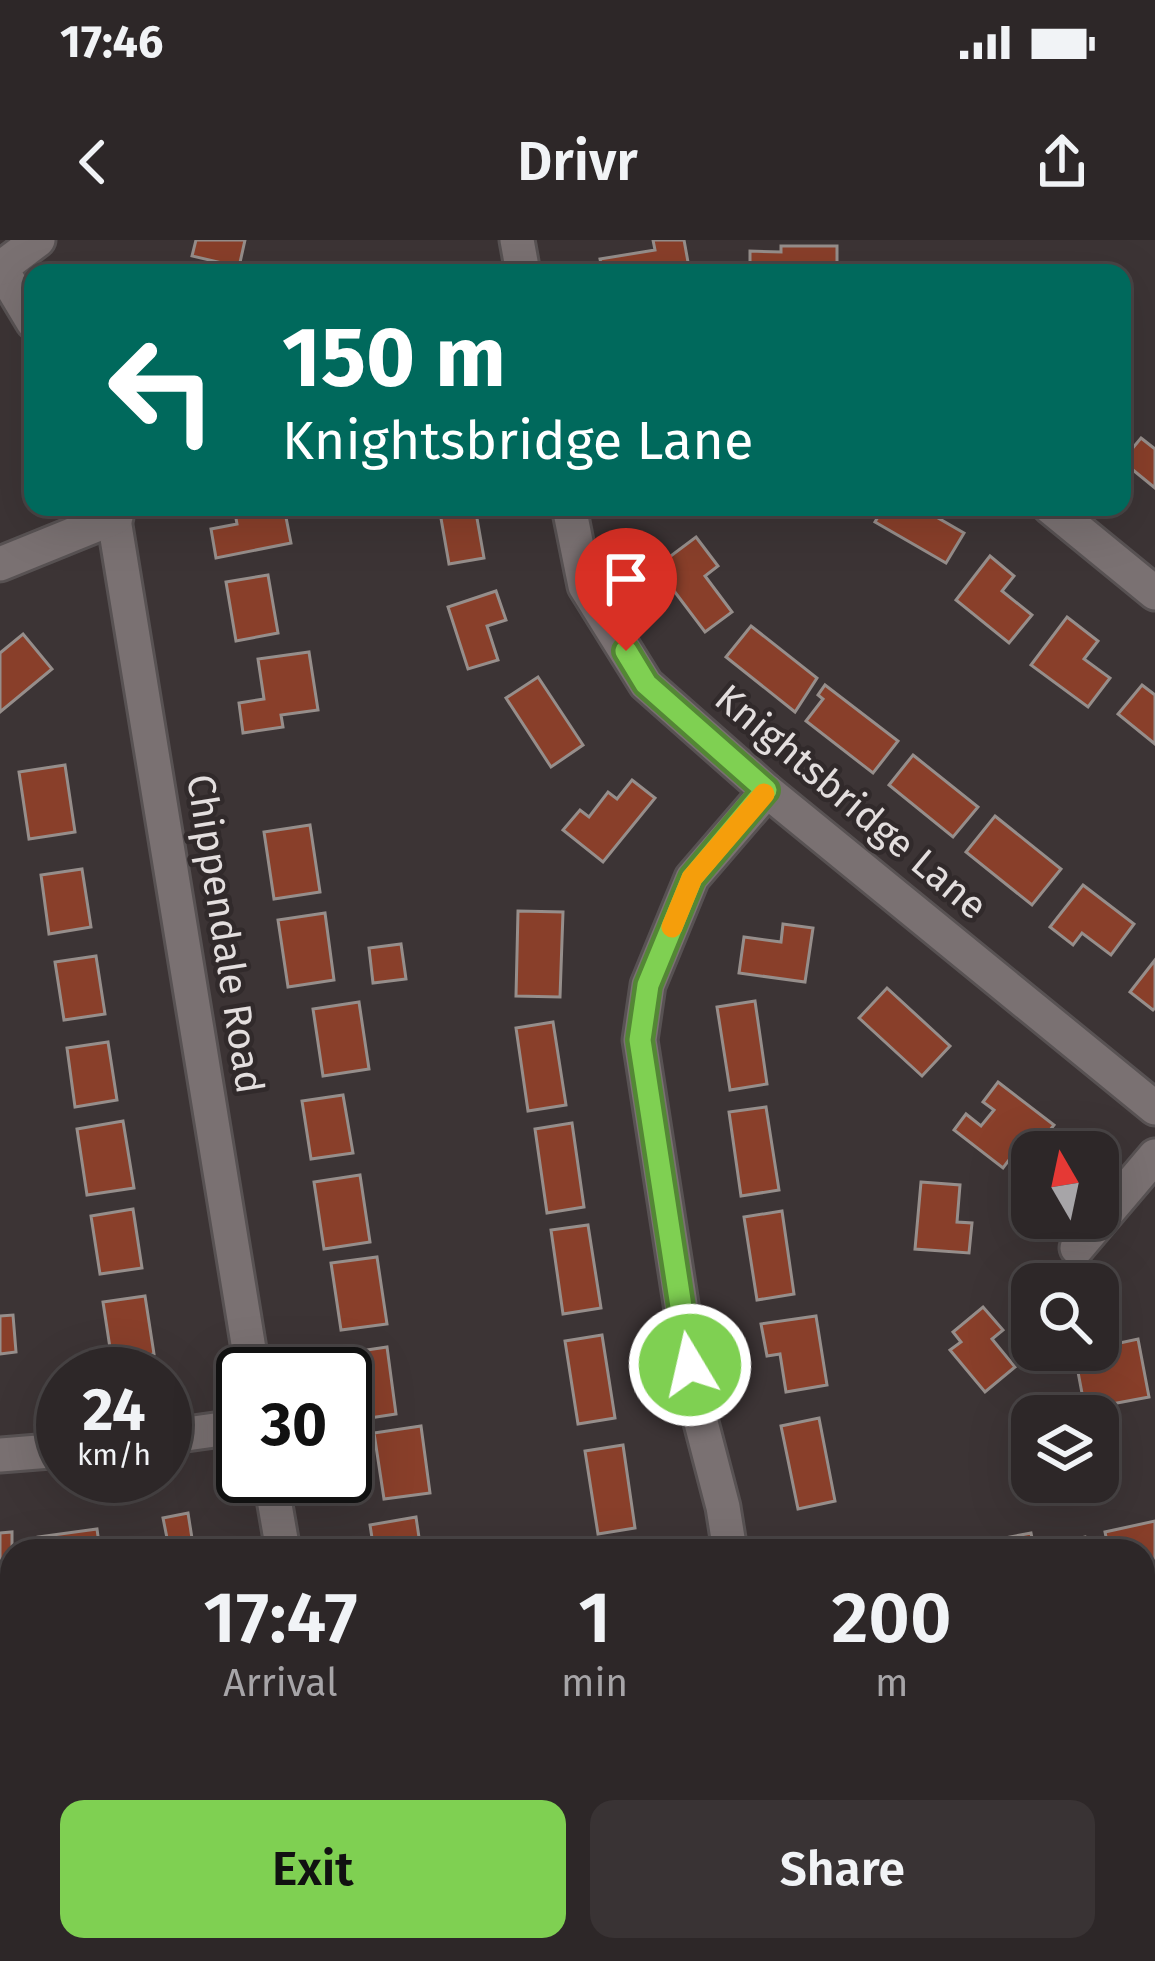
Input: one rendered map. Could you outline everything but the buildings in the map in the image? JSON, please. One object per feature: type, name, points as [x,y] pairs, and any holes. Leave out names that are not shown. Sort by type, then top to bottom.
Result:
[{"type":"street","points":[[24,307],[0,267],[38,240]]},
{"type":"street","points":[[0,564],[105,516]]},
{"type":"street","name":"Chippendale Road","points":[[115,516],[249,1347]]},
{"type":"street","name":"Knightsbridge Lane","points":[[571,516],[585,586],[646,684],[766,790],[1155,1108]]},
{"type":"street","points":[[1061,516],[1155,593]]},
{"type":"street","points":[[728,1539],[697,1407],[640,1040],[648,985],[692,878],[766,790]]},
{"type":"street","points":[[1077,1248],[1155,1156]]},
{"type":"street","points":[[0,1455],[36,1452]]},
{"type":"street","points":[[275,1503],[281,1539]]},
{"type":"slow traffic","points":[[672,927],[692,878],[764,794]]},
{"type":"route","points":[[626,651],[646,684],[766,790],[692,878],[648,985],[640,1040],[690,1365]]}]
